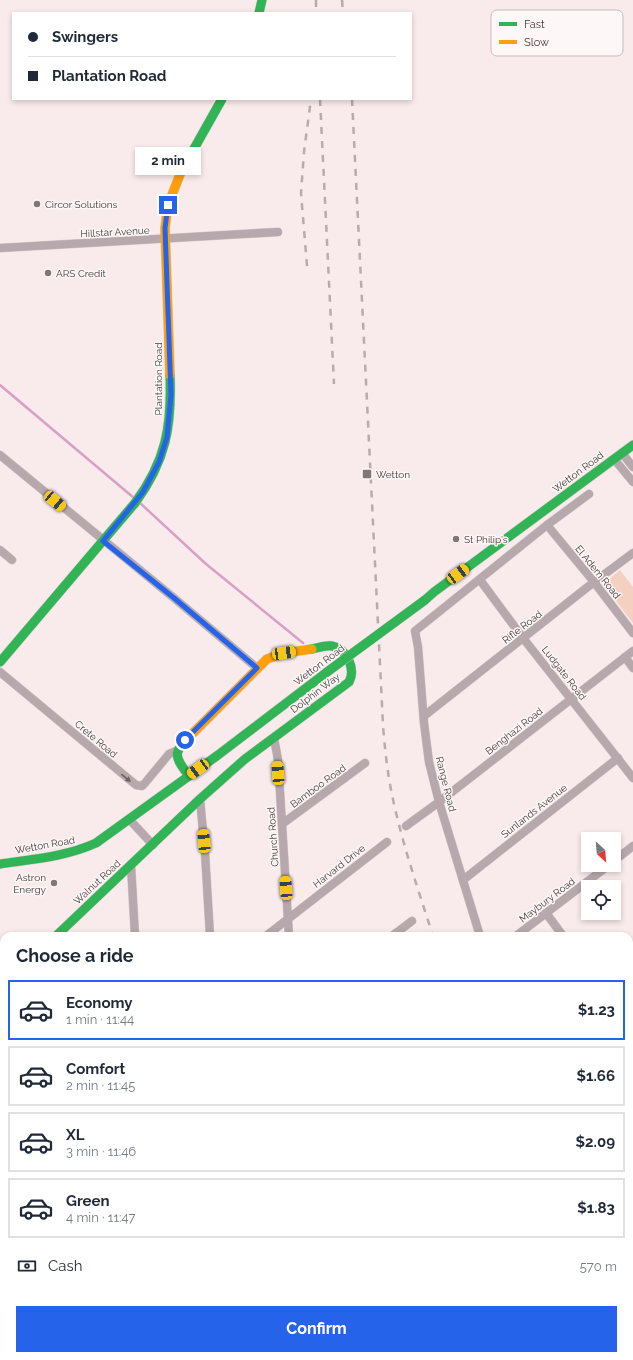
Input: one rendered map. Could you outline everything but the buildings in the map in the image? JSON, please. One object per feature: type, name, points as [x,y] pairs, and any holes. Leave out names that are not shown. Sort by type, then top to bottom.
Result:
[{"type":"street","points":[[259,12],[262,0]]},
{"type":"street","name":"Plantation Road","points":[[0,662],[143,492],[159,462],[167,437],[171,395],[165,228],[168,205],[188,157],[221,100]]},
{"type":"street","name":"Hillstar Avenue","points":[[0,248],[278,232]]},
{"type":"street","name":"Wetton Road","points":[[0,864],[58,856],[82,850],[106,837],[633,445]]},
{"type":"street","points":[[622,453],[633,468]]},
{"type":"street","points":[[0,456],[257,668]]},
{"type":"street","points":[[614,459],[633,482]]},
{"type":"street","points":[[480,580],[547,525],[589,494]]},
{"type":"street","name":"El Adem Road","points":[[547,525],[594,582],[633,633]]},
{"type":"street","points":[[0,550],[12,560]]},
{"type":"street","name":"Rifle Road","points":[[424,716],[633,553]]},
{"type":"street","name":"Range Road","points":[[479,932],[439,802],[429,762],[418,647],[415,631],[480,580]]},
{"type":"street","name":"Ludgate Road","points":[[480,580],[523,638],[633,778]]},
{"type":"street","name":"Dolphin Way","points":[[153,845],[200,799],[245,759],[348,682],[352,676],[352,665],[338,649],[332,646],[276,655],[268,659],[257,668],[185,740],[176,751]]},
{"type":"street","name":"Benghazi Road","points":[[406,826],[633,651]]},
{"type":"street","points":[[625,658],[633,668]]},
{"type":"street","name":"Crete Road","points":[[0,672],[136,785],[142,786],[145,784],[169,754],[176,751]]},
{"type":"street","name":"Church Road","points":[[274,738],[278,760],[289,932]]},
{"type":"street","points":[[176,751],[178,761],[189,776]]},
{"type":"street","name":"Sunlands Avenue","points":[[463,880],[618,758]]},
{"type":"street","name":"Bamboo Road","points":[[282,824],[365,763]]},
{"type":"street","points":[[200,799],[210,932]]},
{"type":"street","points":[[129,819],[153,845]]},
{"type":"street","name":"Harvard Drive","points":[[271,932],[387,842]]},
{"type":"street","name":"Walnut Road","points":[[60,932],[153,845]]},
{"type":"street","points":[[621,855],[630,848],[633,858]]},
{"type":"street","points":[[131,865],[135,932]]},
{"type":"street","name":"Maybury Road","points":[[521,932],[600,872]]},
{"type":"street","points":[[546,913],[560,932]]},
{"type":"street","points":[[397,932],[412,921]]},
{"type":"shaded area","points":[[620,570],[633,587],[633,623],[606,588],[606,582]]},
{"type":"waterway","points":[[0,385],[134,498]]},
{"type":"waterway","points":[[140,503],[206,564],[303,643]]},
{"type":"railway","points":[[316,0],[316,12]]},
{"type":"railway","points":[[342,0],[343,12]]},
{"type":"railway","points":[[307,266],[301,193],[304,152],[311,100]]},
{"type":"railway","points":[[320,100],[334,384]]},
{"type":"railway","points":[[352,100],[383,725],[387,765],[398,821],[432,932]]},
{"type":"traffic: fast","points":[[259,12],[262,0]]},
{"type":"traffic: fast","points":[[186,163],[221,100]]},
{"type":"traffic: fast","points":[[0,662],[135,503],[145,488],[154,472],[165,442],[170,411],[170,375]]},
{"type":"traffic: fast","points":[[425,600],[633,445]]},
{"type":"traffic: fast","points":[[327,672],[425,600]]},
{"type":"traffic: fast","points":[[60,932],[200,799],[245,759],[349,682],[351,677],[351,666],[349,660],[342,651],[332,646],[312,649]]},
{"type":"traffic: fast","points":[[0,864],[61,854],[96,843],[218,755],[327,672]]},
{"type":"traffic: fast","points":[[189,776],[180,763],[177,754],[179,749],[192,734]]},
{"type":"traffic: slow","points":[[170,375],[165,228],[168,205],[186,163]]},
{"type":"traffic: slow","points":[[192,734],[267,659],[284,653],[312,649]]},
{"type":"place","name":"Circor Solutions","points":[[37,204]]},
{"type":"place","name":"ARS Credit","points":[[48,273]]},
{"type":"place","name":"Wetton","points":[[367,474]]},
{"type":"place","name":"St Philip's","points":[[456,539]]},
{"type":"place","name":"Astron Energy","points":[[54,883]]},
{"type":"route","points":[[168,205],[165,228],[171,395],[167,437],[159,462],[143,492],[103,541],[257,668],[185,740]]}]
